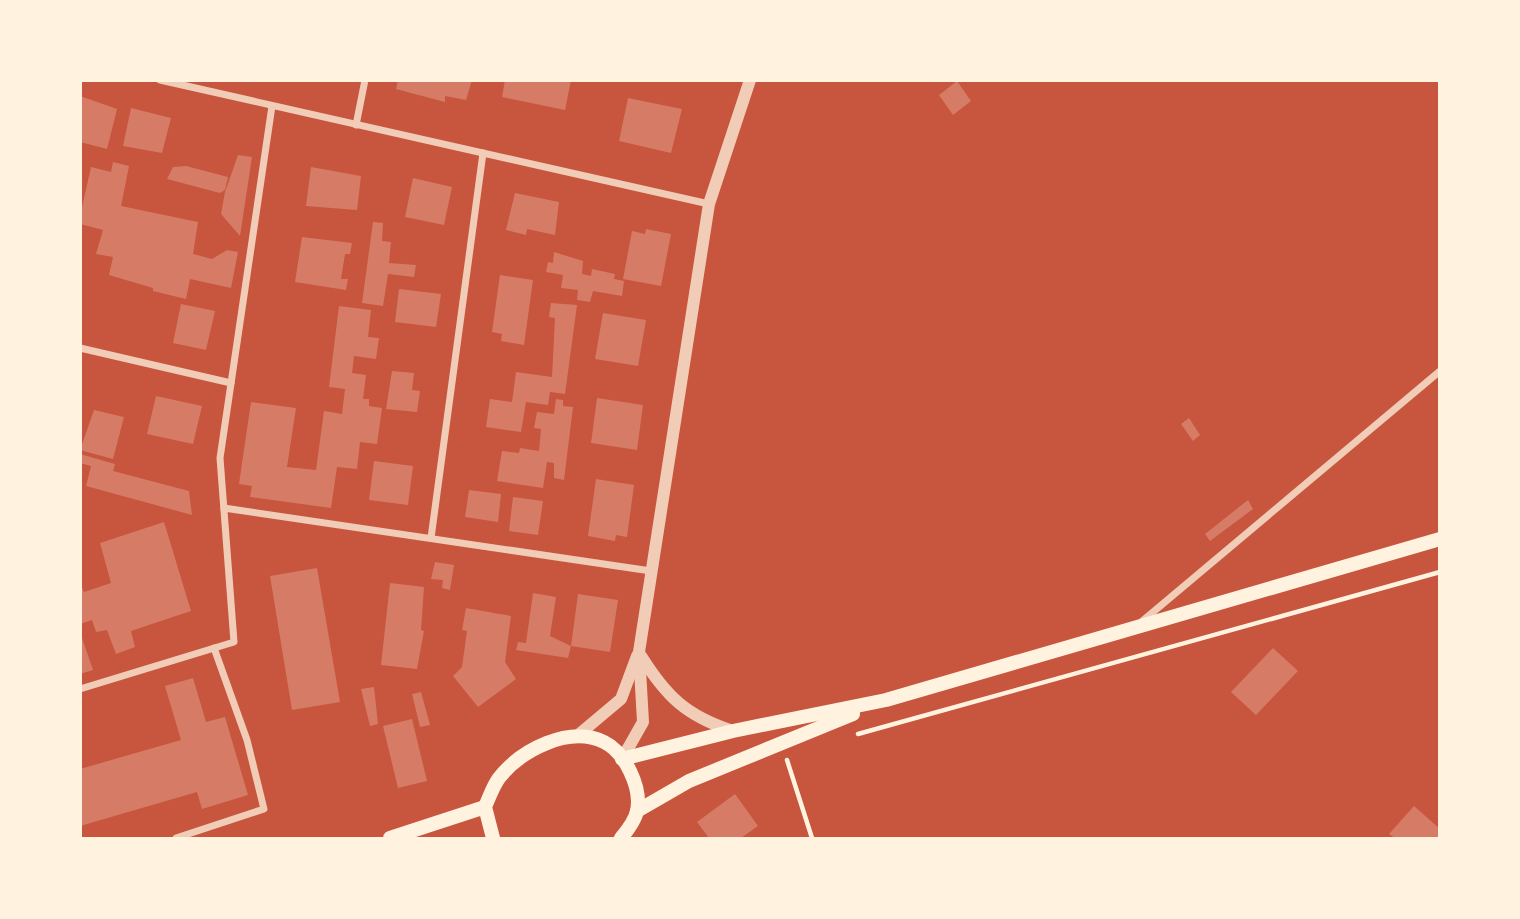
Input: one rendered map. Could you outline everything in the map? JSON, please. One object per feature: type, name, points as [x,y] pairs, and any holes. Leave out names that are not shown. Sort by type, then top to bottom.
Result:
[{"type":"main road","points":[[622,759],[733,732],[886,700],[1440,539]]},
{"type":"main road","points":[[621,838],[637,811],[689,781],[886,700]]},
{"type":"main road","points":[[494,838],[485,807],[498,778],[526,753],[552,741],[577,736],[604,742],[622,759],[634,783],[637,811]]},
{"type":"main road","points":[[390,838],[485,807]]},
{"type":"street","points":[[160,80],[709,204]]},
{"type":"street","points":[[356,125],[365,80]]},
{"type":"street","points":[[622,759],[643,722],[639,652],[709,204],[750,80]]},
{"type":"street","points":[[80,689],[234,642],[220,458],[272,106]]},
{"type":"street","points":[[431,538],[483,153]]},
{"type":"street","points":[[80,348],[231,383]]},
{"type":"street","points":[[1135,627],[1440,371]]},
{"type":"street","points":[[224,508],[651,571]]},
{"type":"street","points":[[176,838],[264,809],[247,740],[214,648]]},
{"type":"street","points":[[639,652],[656,679],[678,705],[705,722],[733,732]]},
{"type":"street","points":[[577,736],[621,699],[639,652]]},
{"type":"path","points":[[852,736],[1440,572]]},
{"type":"path","points":[[775,758],[785,755],[812,838]]},
{"type":"building","points":[[398,80],[472,80],[466,100],[445,96],[445,102],[396,89]]},
{"type":"building","points":[[505,80],[571,80],[565,110],[502,97]]},
{"type":"building","points":[[957,81],[971,101],[953,115],[939,95]]},
{"type":"building","points":[[80,96],[117,109],[107,149],[80,142]]},
{"type":"building","points":[[628,98],[682,109],[671,153],[619,141]]},
{"type":"building","points":[[131,108],[171,118],[162,153],[123,146]]},
{"type":"building","points":[[238,155],[252,157],[240,236],[221,214],[225,192]]},
{"type":"building","points":[[113,162],[129,166],[121,206],[198,222],[193,254],[212,259],[227,250],[238,252],[231,288],[190,279],[186,299],[153,291],[153,288],[109,275],[113,257],[96,254],[103,230],[80,224],[80,216],[91,167],[111,172]]},
{"type":"building","points":[[186,166],[228,177],[225,190],[220,193],[167,179],[173,167]]},
{"type":"building","points":[[311,167],[361,176],[357,210],[306,206]]},
{"type":"building","points":[[413,178],[452,187],[444,225],[405,217]]},
{"type":"building","points":[[515,193],[559,202],[555,235],[527,229],[526,235],[506,230]]},
{"type":"building","points":[[373,222],[383,223],[382,241],[391,242],[389,263],[416,265],[414,277],[388,274],[383,306],[362,303]]},
{"type":"building","points":[[646,229],[671,234],[661,286],[623,279],[632,231],[645,234]]},
{"type":"building","points":[[302,237],[352,243],[350,254],[345,254],[341,279],[348,279],[346,290],[295,282]]},
{"type":"building","points":[[554,252],[583,261],[582,274],[591,276],[592,269],[615,274],[614,279],[624,281],[622,296],[593,291],[590,302],[577,300],[578,290],[561,288],[563,275],[546,272],[548,262],[553,263]]},
{"type":"building","points":[[500,275],[533,280],[524,345],[501,341],[502,334],[492,332]]},
{"type":"building","points":[[399,289],[441,294],[436,327],[395,322]]},
{"type":"building","points":[[551,303],[577,305],[565,394],[550,392],[548,405],[526,402],[521,432],[486,427],[490,399],[512,402],[516,372],[552,377],[555,318],[549,317]]},
{"type":"building","points":[[181,304],[215,311],[206,350],[173,343]]},
{"type":"building","points":[[339,306],[371,310],[368,337],[379,338],[376,359],[354,356],[352,373],[366,375],[363,399],[369,399],[369,406],[382,408],[377,444],[360,442],[357,469],[337,467],[331,508],[250,497],[252,486],[239,484],[251,402],[296,408],[287,467],[316,470],[324,411],[342,414],[345,389],[329,387]]},
{"type":"building","points":[[603,313],[646,320],[638,366],[595,359]]},
{"type":"building","points":[[392,371],[414,373],[412,390],[420,391],[417,412],[386,409]]},
{"type":"building","points":[[156,396],[202,406],[193,444],[147,434]]},
{"type":"building","points":[[597,398],[643,405],[637,450],[591,443]]},
{"type":"building","points":[[556,399],[563,400],[563,406],[573,407],[564,480],[554,478],[554,463],[547,462],[543,488],[497,481],[502,451],[519,453],[520,448],[539,451],[541,429],[534,428],[537,412],[554,414]]},
{"type":"building","points":[[94,410],[124,417],[113,459],[80,450]]},
{"type":"building","points":[[1189,418],[1200,435],[1193,441],[1181,424]]},
{"type":"building","points":[[80,454],[115,464],[113,471],[189,491],[192,515],[86,486],[91,466],[80,463]]},
{"type":"building","points":[[374,461],[413,466],[408,505],[369,500]]},
{"type":"building","points":[[596,479],[634,485],[627,537],[616,535],[615,541],[588,536]]},
{"type":"building","points":[[469,490],[501,494],[498,522],[465,517]]},
{"type":"building","points":[[513,497],[543,501],[538,535],[509,531]]},
{"type":"building","points":[[1248,500],[1253,509],[1210,541],[1205,534]]},
{"type":"building","points":[[164,522],[191,611],[131,631],[135,647],[116,654],[107,630],[96,632],[92,620],[80,624],[80,583],[84,592],[111,583],[100,543]]},
{"type":"building","points":[[435,562],[454,565],[450,590],[442,588],[443,580],[431,579]]},
{"type":"building","points":[[317,568],[340,702],[292,710],[270,576]]},
{"type":"building","points":[[390,583],[424,587],[421,630],[424,631],[417,669],[381,665]]},
{"type":"building","points":[[533,593],[556,597],[550,636],[571,646],[568,658],[516,650],[518,642],[526,643]]},
{"type":"building","points":[[578,594],[618,600],[610,652],[571,646]]},
{"type":"building","points":[[466,608],[511,616],[505,662],[516,679],[478,707],[453,676],[462,667],[467,631],[462,630]]},
{"type":"building","points":[[80,632],[93,670],[80,674]]},
{"type":"building","points":[[1273,648],[1298,671],[1256,715],[1231,692]]},
{"type":"building","points":[[193,678],[206,722],[225,717],[248,795],[202,809],[197,792],[80,826],[80,769],[181,740],[165,686]]},
{"type":"building","points":[[374,687],[378,724],[370,726],[361,689]]},
{"type":"building","points":[[421,692],[430,725],[420,727],[412,694]]},
{"type":"building","points":[[412,719],[427,781],[398,788],[383,726]]},
{"type":"building","points":[[735,794],[758,826],[741,838],[709,838],[697,822]]},
{"type":"building","points":[[1414,806],[1440,829],[1440,838],[1395,838],[1389,834]]}]
